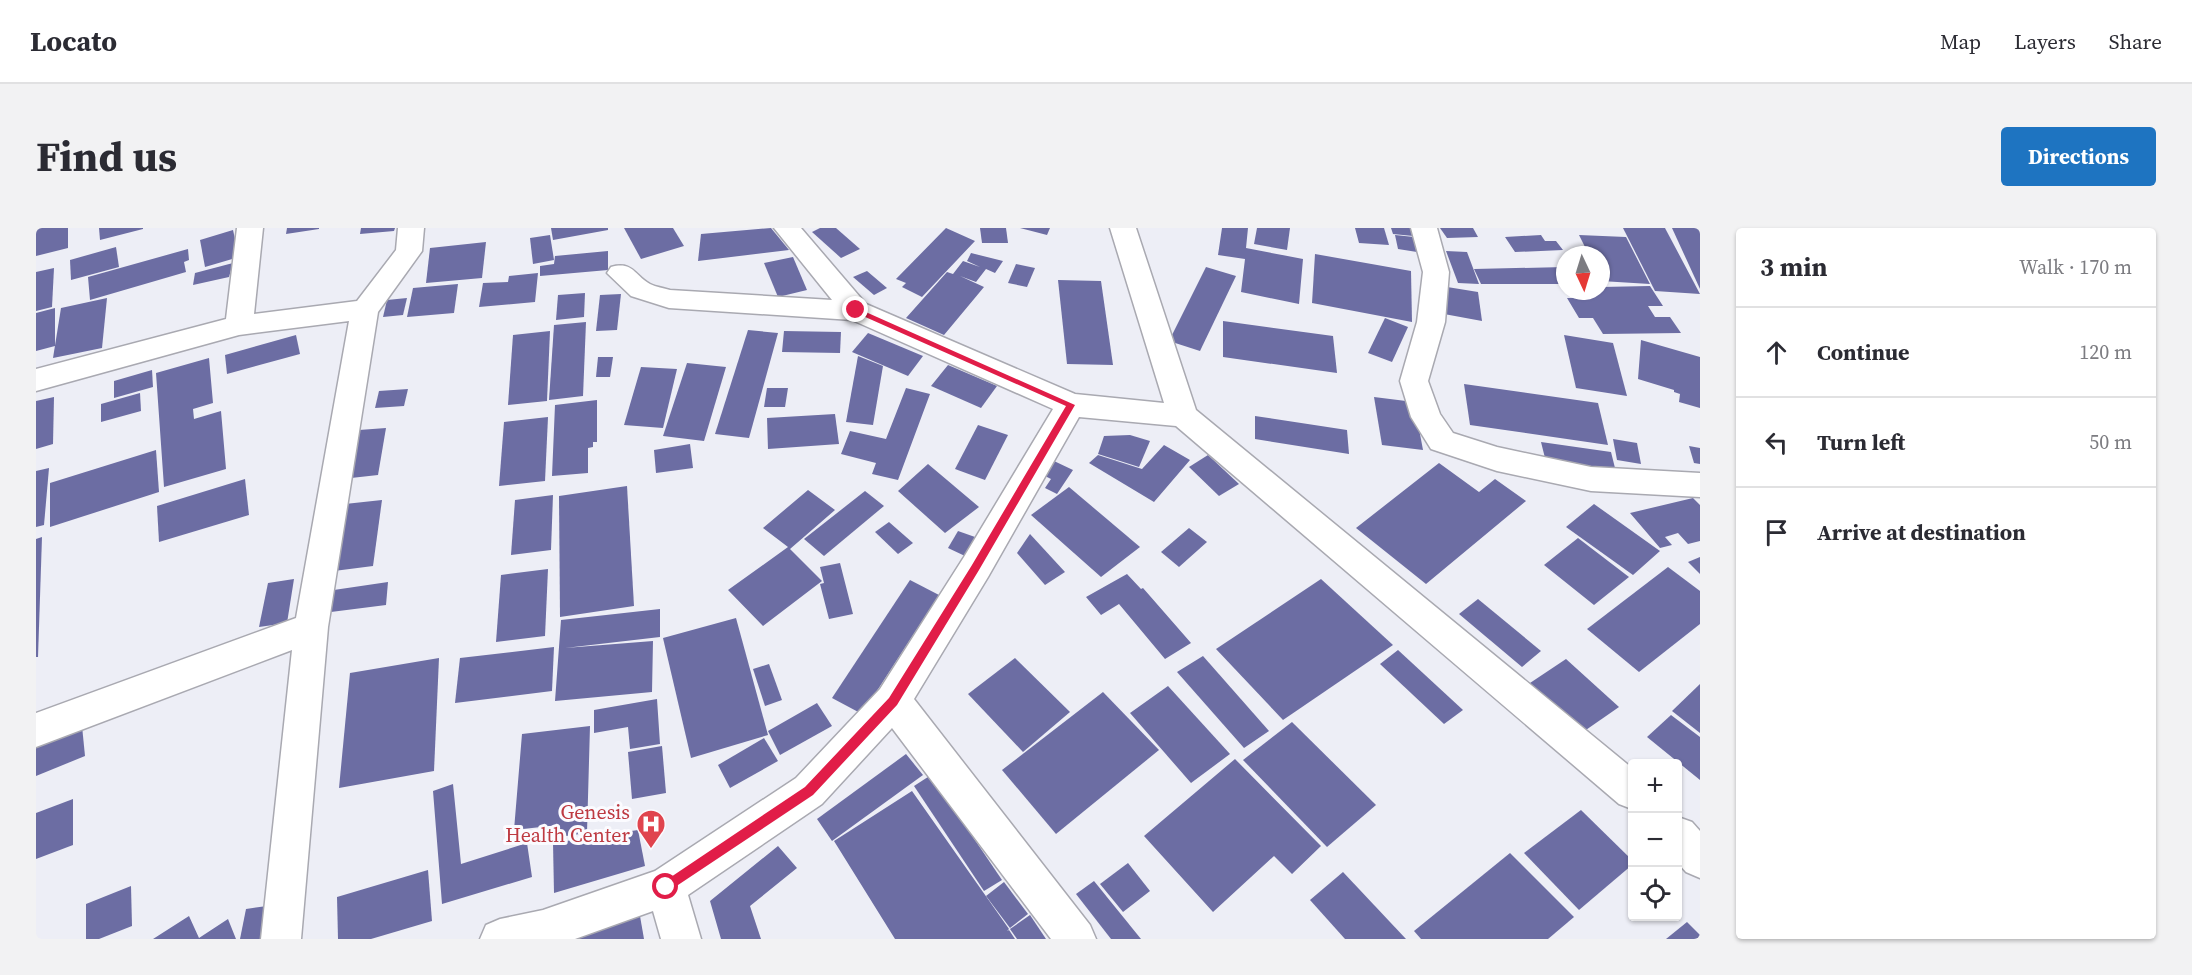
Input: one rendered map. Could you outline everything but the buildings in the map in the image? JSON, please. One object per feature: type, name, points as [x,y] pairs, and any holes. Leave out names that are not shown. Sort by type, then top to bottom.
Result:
[{"type":"street","points":[[239,325],[250,228]]},
{"type":"street","points":[[281,939],[311,627],[365,310],[409,251],[411,228]]},
{"type":"street","points":[[787,228],[856,310]]},
{"type":"street","points":[[1123,228],[1183,417],[1628,788]]},
{"type":"street","points":[[1424,228],[1436,272],[1431,322],[1414,381],[1426,417],[1442,441],[1497,459],[1591,479],[1700,485]]},
{"type":"street","points":[[620,273],[640,290],[669,299],[856,310],[1071,405],[1183,417]]},
{"type":"street","points":[[36,380],[239,325],[365,310]]},
{"type":"street","points":[[500,939],[543,930],[666,887],[809,791],[893,701],[976,567],[1071,405]]},
{"type":"street","points":[[36,730],[311,627]]},
{"type":"street","points":[[893,701],[1076,939]]},
{"type":"street","points":[[1682,841],[1700,858]]},
{"type":"street","points":[[666,887],[681,939]]},
{"type":"place","name":"Genesis Health Center","points":[[651,850]]},
{"type":"route","points":[[666,887],[809,791],[893,701],[976,567],[1071,405],[856,310]]}]
